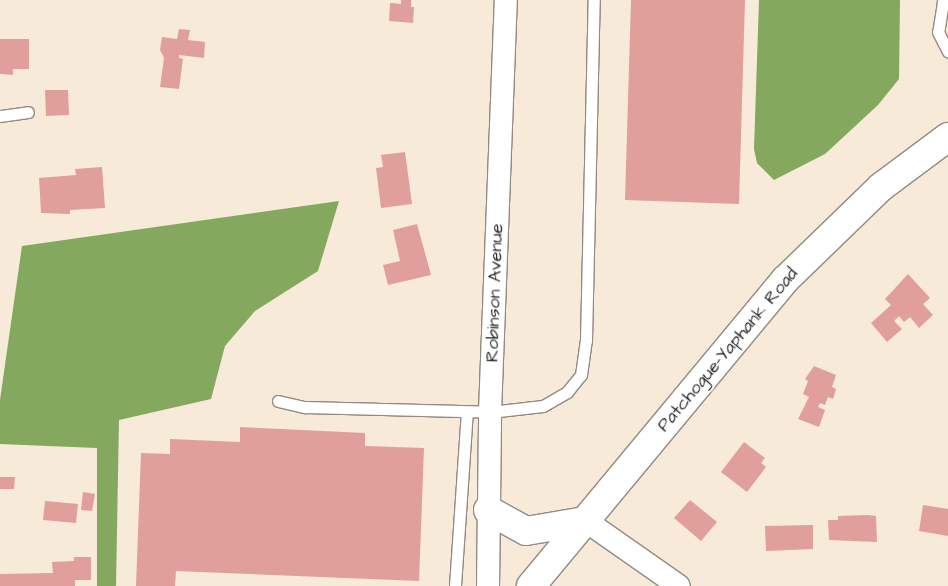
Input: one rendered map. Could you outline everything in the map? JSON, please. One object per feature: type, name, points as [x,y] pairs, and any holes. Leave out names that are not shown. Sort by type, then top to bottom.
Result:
[{"type":"main road","name":"Patchogue-Yaphank Road","points":[[531,586],[785,280],[881,187],[948,137]]},
{"type":"main road","points":[[488,510],[526,531],[586,521]]},
{"type":"street","name":"Robinson Avenue","points":[[488,586],[490,412],[506,0]]},
{"type":"street","points":[[586,521],[679,586]]},
{"type":"lane","points":[[278,401],[305,408],[490,412],[543,406],[567,392],[582,375],[586,340],[594,0]]},
{"type":"lane","points":[[946,0],[943,2],[938,32],[948,52]]},
{"type":"lane","points":[[0,116],[28,112]]},
{"type":"lane","points":[[455,586],[467,412]]},
{"type":"green space","points":[[759,0],[900,0],[899,79],[878,105],[825,154],[774,180],[757,163],[754,149]]},
{"type":"green space","points":[[339,201],[318,271],[255,311],[225,346],[211,399],[119,420],[116,586],[97,586],[97,448],[0,444],[0,400],[22,246]]},
{"type":"building","points":[[401,0],[411,0],[411,7],[414,7],[413,23],[389,21],[390,3],[401,4]]},
{"type":"building","points":[[631,0],[745,0],[739,204],[625,200]]},
{"type":"building","points":[[179,29],[190,30],[188,40],[205,42],[204,58],[179,55],[179,58],[183,59],[179,89],[160,87],[164,58],[160,50],[162,37],[177,39]]},
{"type":"building","points":[[0,39],[29,39],[29,69],[13,69],[13,75],[0,74]]},
{"type":"building","points":[[45,90],[68,90],[69,115],[46,116]]},
{"type":"building","points":[[405,152],[412,204],[381,208],[376,168],[383,167],[381,155]]},
{"type":"building","points":[[102,167],[105,208],[70,210],[70,214],[41,213],[39,178],[76,175],[75,169]]},
{"type":"building","points":[[417,224],[431,275],[388,285],[383,265],[400,261],[393,230]]},
{"type":"building","points":[[908,274],[930,298],[923,304],[933,315],[919,328],[910,317],[904,322],[899,316],[894,321],[902,329],[887,342],[871,323],[891,305],[885,299]]},
{"type":"building","points":[[814,366],[836,375],[832,387],[836,389],[833,399],[828,397],[825,405],[820,403],[818,407],[825,410],[819,427],[798,419],[809,397],[803,394],[808,381],[805,379]]},
{"type":"building","points":[[240,427],[365,433],[365,446],[424,448],[419,581],[176,571],[175,586],[136,586],[141,453],[170,454],[170,439],[240,442]]},
{"type":"building","points":[[744,442],[765,458],[761,463],[766,467],[747,492],[721,472]]},
{"type":"building","points":[[0,477],[15,477],[14,489],[0,489]]},
{"type":"building","points":[[83,492],[95,494],[92,511],[81,510]]},
{"type":"building","points":[[690,500],[717,522],[701,541],[674,518]]},
{"type":"building","points":[[45,501],[78,504],[76,523],[43,520]]},
{"type":"building","points":[[923,505],[948,509],[948,536],[919,531]]},
{"type":"building","points":[[838,516],[876,516],[877,542],[829,540],[828,520],[838,520]]},
{"type":"building","points":[[813,525],[813,549],[766,551],[765,526]]},
{"type":"building","points":[[74,557],[91,557],[91,580],[75,580],[75,586],[0,586],[0,574],[53,573],[52,562],[74,561]]}]
